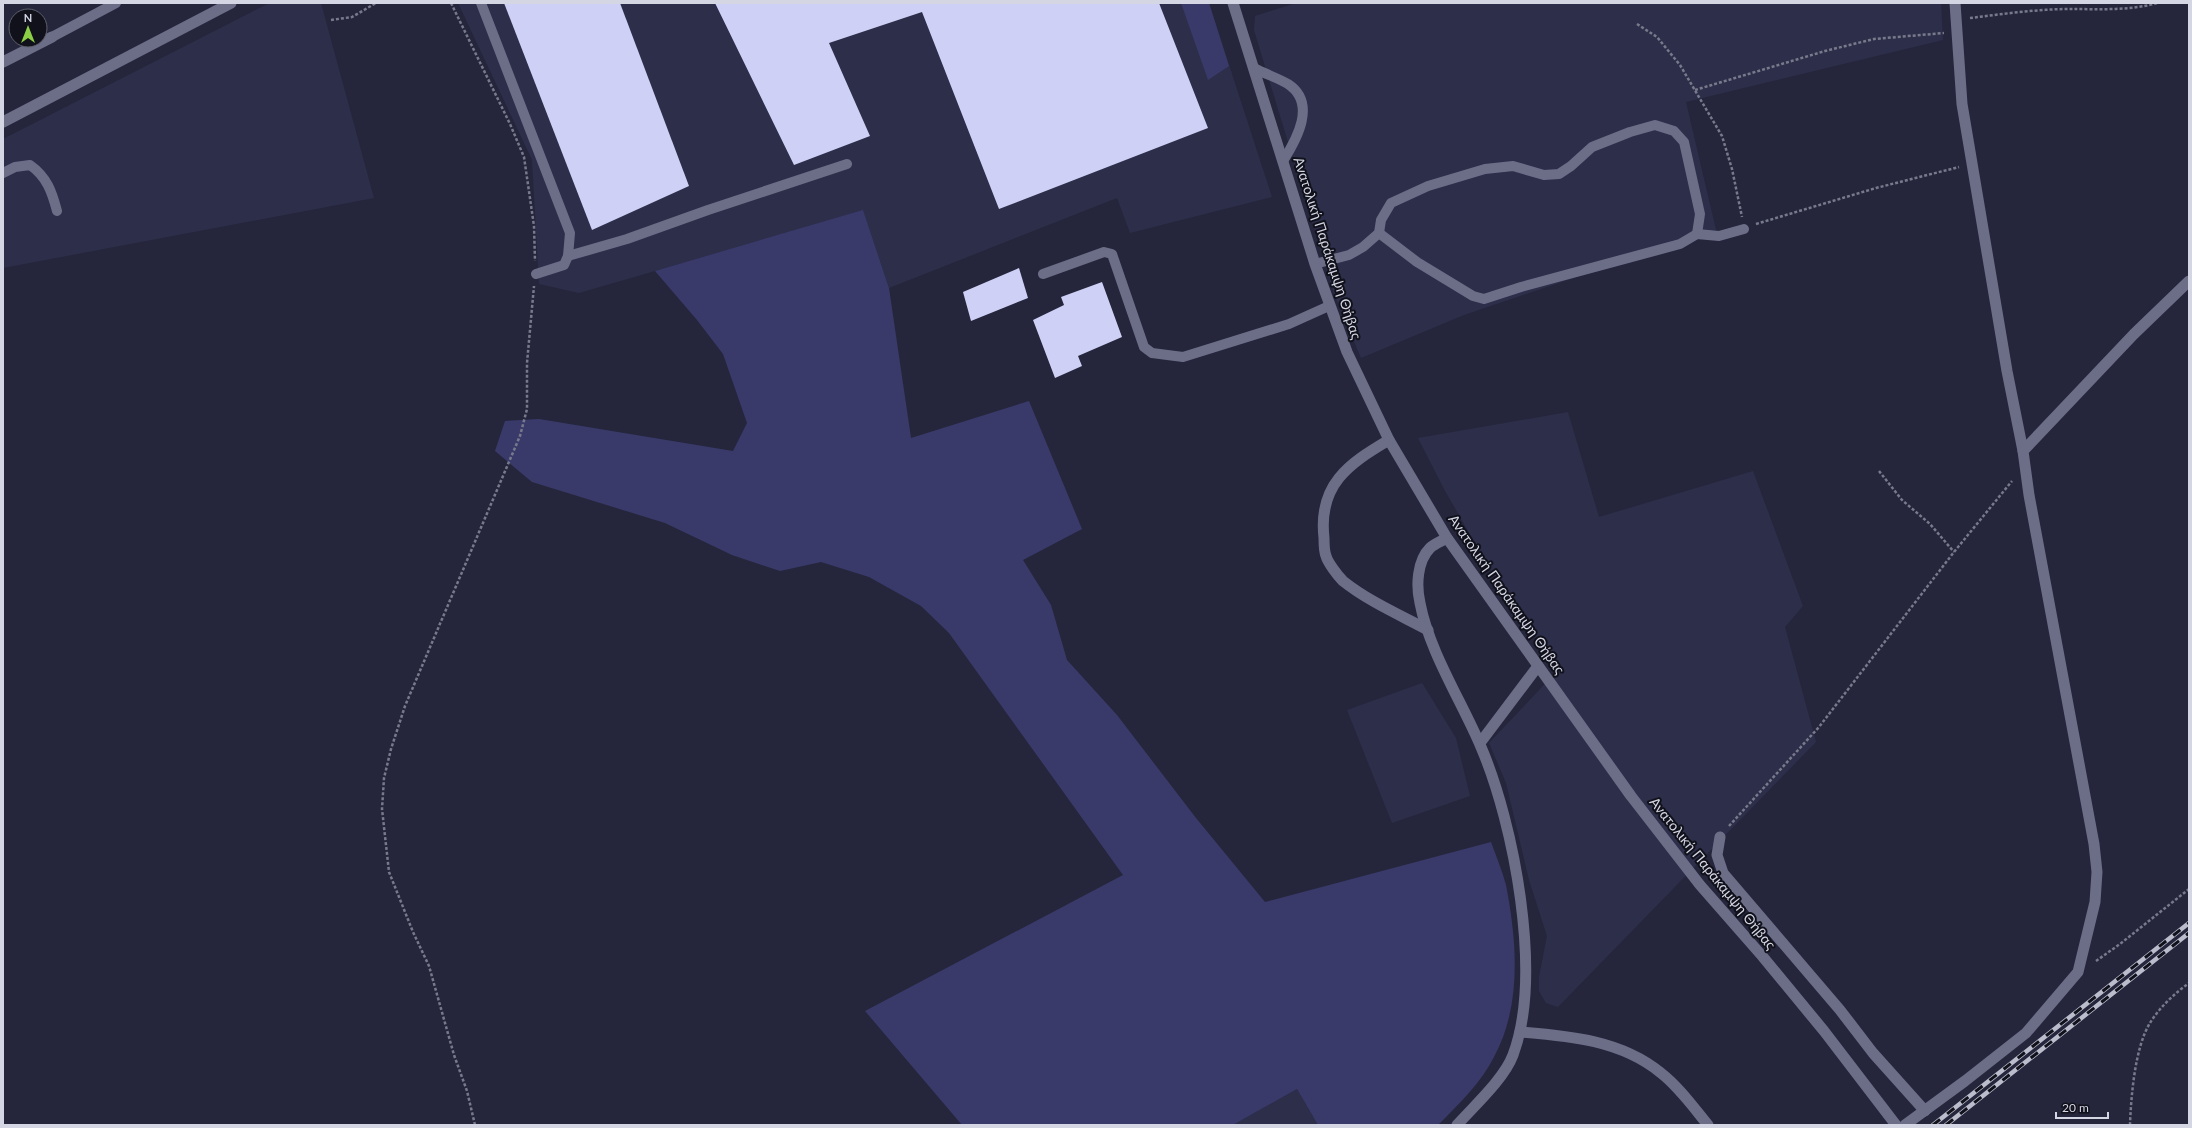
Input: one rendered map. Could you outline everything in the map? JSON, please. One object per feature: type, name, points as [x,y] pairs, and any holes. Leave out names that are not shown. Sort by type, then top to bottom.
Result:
[{"type":"street","points":[[3,122],[231,3]]},
{"type":"street","name":"Ανατολική Παράκαμψη Θήβας","points":[[1233,3],[1315,264],[1347,352],[1389,440],[1447,538],[1631,796],[1700,885],[1768,963],[1896,1125]]},
{"type":"street","points":[[1907,1123],[1925,1111],[2026,1033],[2078,972],[2095,902],[2097,872],[2094,844],[2024,464],[2023,451],[2005,363],[1962,104],[1954,3]]},
{"type":"street","points":[[3,62],[52,37]]},
{"type":"street","points":[[2023,451],[2129,339],[2189,282]]},
{"type":"street","points":[[1389,440],[1347,468],[1332,488],[1325,503],[1322,519],[1326,557],[1342,580],[1368,598],[1428,630]]},
{"type":"street","points":[[1447,538],[1430,547],[1422,563],[1418,581],[1420,602],[1428,630],[1480,743],[1498,791],[1511,845],[1521,905],[1525,971],[1520,1032],[1512,1056],[1501,1073],[1457,1125]]},
{"type":"street","points":[[1480,743],[1538,666]]},
{"type":"street","points":[[1720,837],[1717,855],[1723,873],[1840,1010],[1873,1053],[1925,1111]]},
{"type":"street","points":[[1520,1032],[1567,1036],[1619,1048],[1661,1073],[1708,1125]]},
{"type":"lane","points":[[52,37],[116,3]]},
{"type":"lane","points":[[481,3],[570,233],[568,256],[564,265],[536,274]]},
{"type":"lane","points":[[1254,68],[1289,85],[1301,99],[1304,118],[1295,142],[1283,160]]},
{"type":"lane","points":[[1315,264],[1349,255],[1363,247],[1378,233],[1381,220],[1391,203],[1428,186],[1485,169],[1513,166],[1544,175],[1559,174],[1571,166],[1592,147],[1630,132],[1655,125],[1674,131],[1684,142],[1700,214],[1697,234]]},
{"type":"lane","points":[[3,173],[15,167],[30,164],[42,173],[52,192],[57,211]]},
{"type":"lane","points":[[568,256],[627,239],[708,210],[847,164]]},
{"type":"lane","points":[[1378,233],[1417,262],[1473,296],[1484,299],[1521,286],[1680,244],[1697,234],[1719,236],[1744,228]]},
{"type":"lane","points":[[1043,274],[1104,252],[1112,254],[1144,347],[1152,353],[1184,357],[1289,324],[1330,306]]},
{"type":"path","points":[[331,20],[352,17],[376,3]]},
{"type":"path","points":[[451,3],[510,124],[524,157],[534,226],[536,274],[527,363],[527,409],[520,436],[405,706],[390,749],[384,778],[382,809],[389,872],[413,932],[429,966],[454,1055],[467,1091],[474,1125]]},
{"type":"path","points":[[1956,20],[2026,12],[2072,9],[2088,11],[2156,3]]},
{"type":"path","points":[[1637,24],[1657,37],[1680,65],[1722,136],[1734,176],[1744,228],[1876,188],[1972,163]]},
{"type":"path","points":[[1695,90],[1874,39],[1956,32]]},
{"type":"path","points":[[1720,837],[1751,799],[1819,727],[2024,464]]},
{"type":"path","points":[[1879,471],[1902,500],[1930,524],[1954,552]]},
{"type":"path","points":[[2078,972],[2120,944],[2189,889]]},
{"type":"path","points":[[2130,1125],[2140,1051],[2150,1022],[2179,990],[2189,984]]},
{"type":"shaded area","points":[[269,3],[321,3],[374,198],[3,268],[3,139]]},
{"type":"shaded area","points":[[458,3],[1209,3],[1272,197],[1130,233],[1117,198],[889,288],[863,211],[579,293],[539,284],[532,160]]},
{"type":"shaded area","points":[[1181,3],[1209,3],[1229,66],[1208,80]]},
{"type":"shaded area","points":[[1296,3],[1941,3],[1943,40],[1686,102],[1716,230],[1464,315],[1361,358],[1334,294],[1254,30],[1255,16]]},
{"type":"shaded area","points":[[863,210],[889,288],[911,438],[1029,401],[1082,529],[1023,560],[1051,605],[1067,660],[1117,715],[1196,818],[1265,902],[1491,842],[1506,885],[1510,907],[1513,929],[1515,973],[1513,995],[1503,1037],[1489,1067],[1469,1093],[1438,1125],[1318,1125],[1297,1089],[1233,1125],[962,1125],[865,1011],[1123,875],[949,633],[921,606],[869,577],[821,562],[780,571],[732,555],[665,523],[532,482],[495,451],[505,421],[539,419],[733,451],[747,423],[723,354],[697,320],[655,271]]},
{"type":"shaded area","points":[[1568,412],[1599,517],[1753,471],[1803,606],[1785,627],[1816,742],[1558,1007],[1546,1003],[1539,991],[1539,977],[1547,936],[1529,880],[1506,783],[1489,743],[1559,669],[1537,640],[1485,561],[1444,489],[1418,438]]},
{"type":"shaded area","points":[[1422,683],[1456,738],[1470,796],[1392,823],[1347,710]]},
{"type":"shaded area","points":[[1297,1089],[1318,1125],[1233,1125]]},
{"type":"building","points":[[504,3],[620,3],[689,186],[592,230]]},
{"type":"building","points":[[715,3],[1159,3],[1208,128],[999,209],[922,12],[829,43],[870,136],[794,165]]},
{"type":"building","points":[[1019,268],[1028,298],[971,321],[963,292]]},
{"type":"building","points":[[1102,282],[1122,337],[1078,356],[1082,366],[1055,378],[1033,320],[1064,305],[1061,297]]},
{"type":"railway","points":[[1933,1125],[2189,923]]},
{"type":"railway","points":[[1946,1125],[2189,933]]}]
